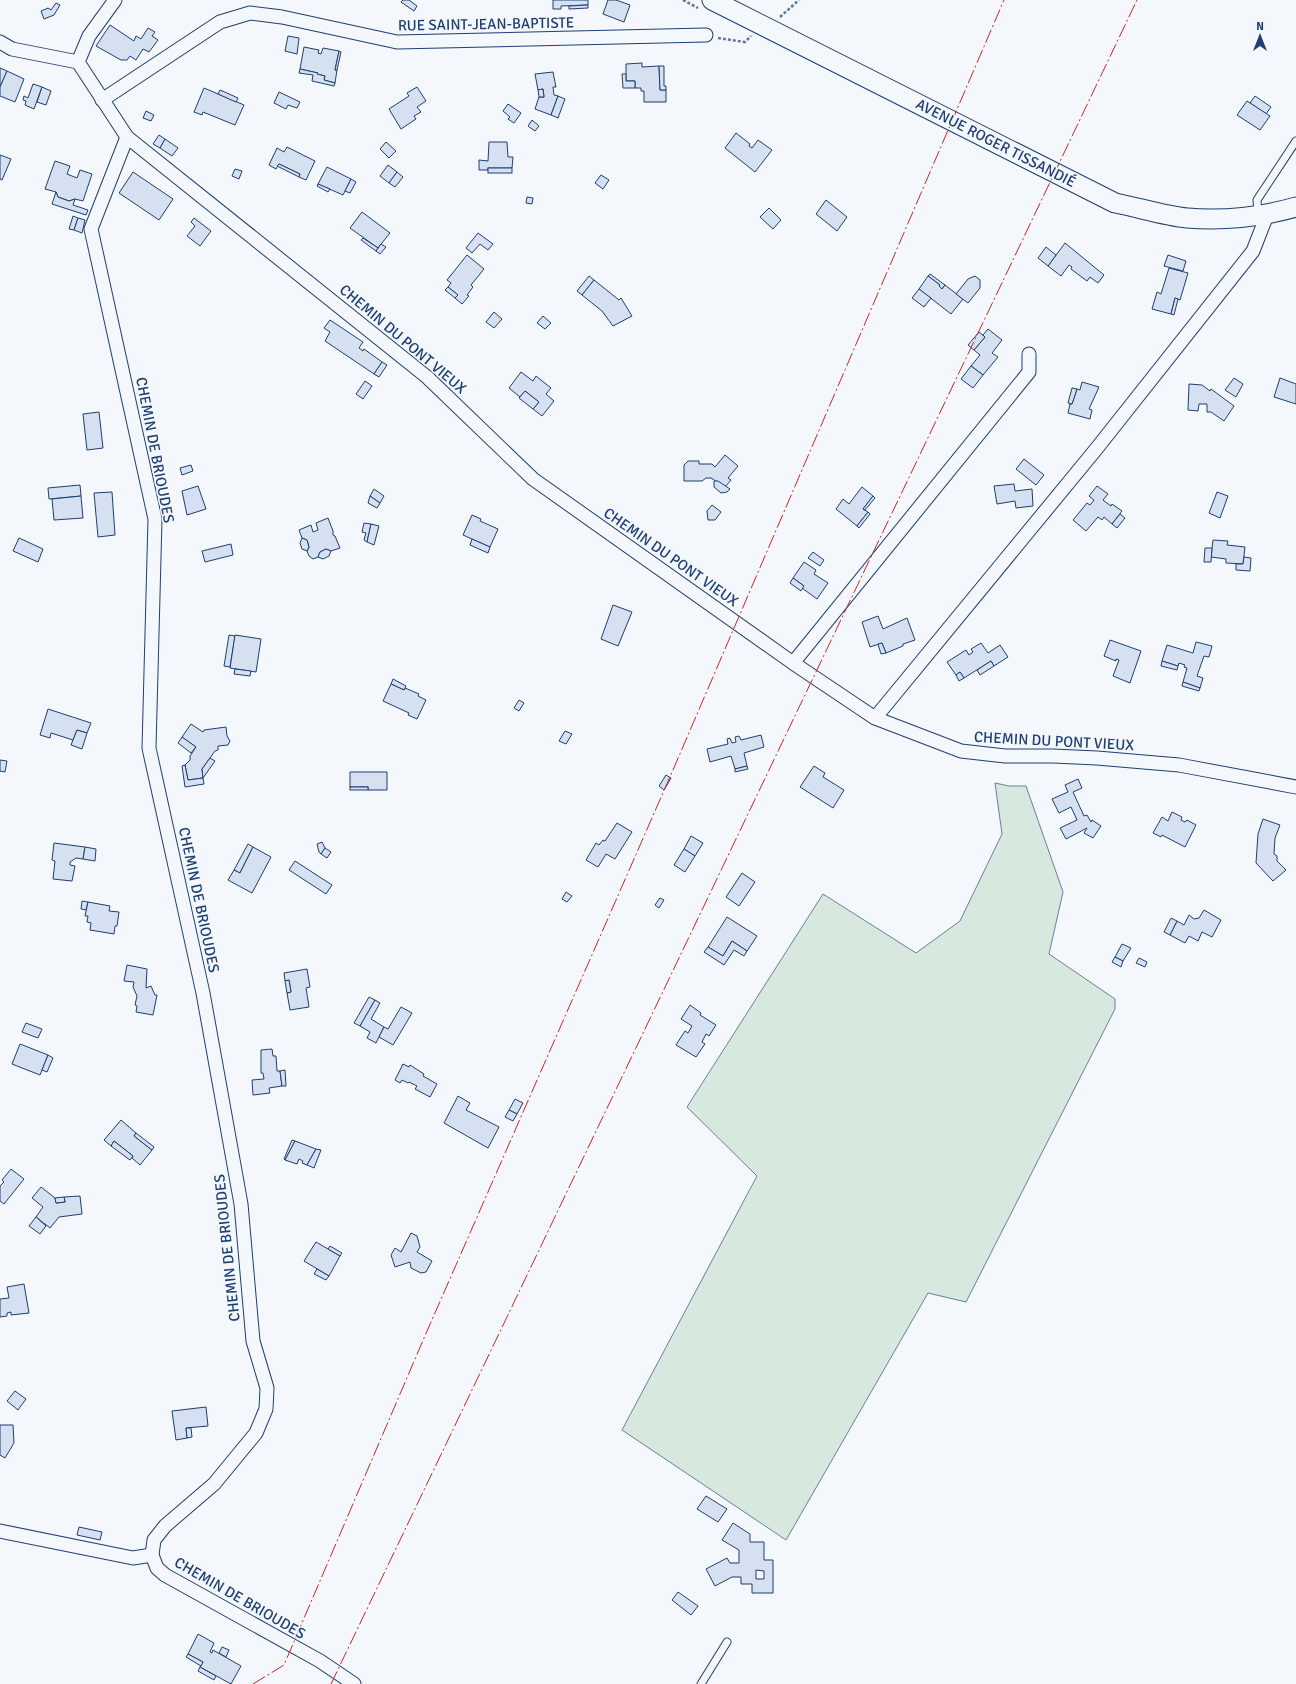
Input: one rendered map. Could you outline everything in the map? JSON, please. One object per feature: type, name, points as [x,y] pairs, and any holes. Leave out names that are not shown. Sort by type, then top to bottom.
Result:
[{"type":"main road","name":"AVENUE ROGER TISSANDIÉ","points":[[712,0],[1115,203],[1186,218],[1262,215],[1296,207]]},
{"type":"street","points":[[78,62],[89,36],[115,0]]},
{"type":"street","name":"RUE SAINT-JEAN-BAPTISTE","points":[[102,100],[220,22],[250,13],[282,17],[397,42],[706,35]]},
{"type":"street","points":[[0,42],[12,49],[78,62],[127,137]]},
{"type":"street","name":"CHEMIN DU PONT VIEUX","points":[[127,137],[427,377],[533,479],[794,663],[875,718],[961,751],[1005,756],[1097,758],[1179,765],[1296,787]]},
{"type":"street","name":"CHEMIN DE BRIOUDES","points":[[127,137],[91,230],[155,519],[149,748],[203,993],[241,1204],[253,1341],[267,1388],[266,1409],[256,1433],[214,1484],[165,1526],[154,1540],[152,1555],[157,1568],[165,1575],[320,1661],[354,1684]]},
{"type":"street","points":[[875,718],[1097,448],[1253,251],[1262,215]]},
{"type":"street","points":[[794,663],[1029,372],[1029,354]]},
{"type":"street","points":[[0,1531],[120,1556],[133,1558],[152,1555]]},
{"type":"lane","points":[[1262,215],[1257,200],[1296,141]]},
{"type":"lane","points":[[700,1684],[727,1642]]},
{"type":"path","points":[[706,35],[745,42],[776,21],[799,0]]},
{"type":"shaded area","points":[[995,783],[1009,786],[1026,786],[1063,892],[1049,954],[1115,999],[1115,1009],[966,1302],[928,1293],[786,1540],[622,1430],[757,1176],[687,1107],[823,894],[916,953],[960,921],[1002,834]]},
{"type":"building","points":[[403,0],[409,0],[417,6],[414,11],[401,2]]},
{"type":"building","points":[[553,0],[588,0],[588,5],[561,6],[561,9],[553,9]]},
{"type":"building","points":[[608,0],[616,0],[630,5],[624,22],[603,14]]},
{"type":"building","points":[[56,3],[60,5],[54,15],[44,19],[41,11],[48,8],[51,10]]},
{"type":"building","points":[[588,5],[588,8],[569,9],[569,6]]},
{"type":"building","points":[[110,25],[134,41],[136,36],[141,39],[148,28],[155,32],[152,36],[158,40],[149,52],[143,49],[136,60],[130,56],[127,60],[121,60],[96,46]]},
{"type":"building","points":[[288,36],[299,38],[297,54],[285,51]]},
{"type":"building","points":[[304,47],[319,50],[318,53],[321,54],[323,48],[339,51],[335,70],[337,70],[335,83],[324,80],[325,76],[317,74],[318,73],[300,69]]},
{"type":"building","points":[[339,51],[341,52],[337,70],[335,70]]},
{"type":"building","points":[[642,63],[642,67],[659,66],[660,90],[666,90],[666,102],[644,102],[644,91],[641,91],[641,88],[635,88],[635,81],[626,81],[626,64]]},
{"type":"building","points":[[659,66],[664,66],[664,86],[666,86],[666,90],[660,90]]},
{"type":"building","points":[[0,68],[7,71],[0,87]]},
{"type":"building","points":[[300,69],[325,76],[324,80],[335,83],[334,86],[312,81],[313,75],[299,73]]},
{"type":"building","points":[[7,71],[24,79],[15,102],[0,96],[0,87]]},
{"type":"building","points":[[553,72],[556,87],[553,87],[554,95],[558,96],[551,115],[535,109],[539,97],[544,97],[543,89],[538,90],[535,74]]},
{"type":"building","points":[[622,74],[626,74],[626,81],[635,81],[635,88],[623,88]]},
{"type":"building","points":[[33,84],[42,87],[34,109],[25,105],[26,101],[23,100],[24,96],[28,98]]},
{"type":"building","points":[[42,87],[51,91],[46,105],[37,102]]},
{"type":"building","points":[[417,87],[426,101],[417,107],[421,112],[414,116],[416,119],[401,129],[389,109],[409,96],[407,93]]},
{"type":"building","points":[[204,88],[244,105],[235,125],[203,112],[202,115],[194,112]]},
{"type":"building","points":[[543,89],[544,97],[539,97],[538,90]]},
{"type":"building","points":[[220,90],[238,98],[236,102],[218,94]]},
{"type":"building","points":[[279,92],[300,102],[297,108],[288,105],[286,109],[274,103]]},
{"type":"building","points":[[558,96],[565,99],[558,118],[551,115]]},
{"type":"building","points":[[1255,96],[1271,107],[1266,114],[1250,103]]},
{"type":"building","points":[[1247,101],[1270,116],[1260,130],[1237,115]]},
{"type":"building","points":[[508,104],[521,113],[514,123],[508,119],[510,117],[503,111]]},
{"type":"building","points":[[146,111],[154,115],[151,121],[143,118]]},
{"type":"building","points":[[532,120],[539,126],[535,131],[528,126]]},
{"type":"building","points":[[736,133],[750,144],[749,146],[752,148],[758,140],[772,150],[755,172],[725,148]]},
{"type":"building","points":[[159,135],[165,139],[160,148],[153,144]]},
{"type":"building","points":[[165,139],[178,148],[172,156],[160,148]]},
{"type":"building","points":[[386,142],[396,151],[389,158],[380,149]]},
{"type":"building","points":[[489,142],[507,142],[508,157],[513,157],[512,168],[488,168],[488,170],[479,170],[479,160],[488,161]]},
{"type":"building","points":[[287,147],[315,161],[306,180],[299,177],[300,174],[279,164],[276,169],[269,165],[277,148],[284,152]]},
{"type":"building","points":[[0,155],[11,159],[2,180],[0,179]]},
{"type":"building","points":[[55,161],[70,166],[67,174],[77,178],[80,170],[92,174],[83,201],[75,199],[69,201],[58,197],[56,192],[45,189]]},
{"type":"building","points":[[279,164],[300,174],[299,177],[277,166]]},
{"type":"building","points":[[388,165],[397,172],[389,183],[380,176]]},
{"type":"building","points":[[327,167],[351,179],[343,195],[318,184]]},
{"type":"building","points":[[488,168],[512,168],[512,173],[488,173]]},
{"type":"building","points":[[235,169],[242,171],[239,179],[232,176]]},
{"type":"building","points":[[133,172],[173,199],[159,220],[119,193]]},
{"type":"building","points":[[397,172],[403,177],[395,187],[389,183]]},
{"type":"building","points":[[601,175],[609,180],[603,189],[595,183]]},
{"type":"building","points":[[351,179],[356,182],[350,193],[345,191]]},
{"type":"building","points":[[318,184],[330,189],[328,192],[317,186]]},
{"type":"building","points":[[56,192],[58,197],[69,201],[75,199],[73,205],[88,210],[86,215],[52,204]]},
{"type":"building","points":[[527,197],[533,198],[532,204],[526,203]]},
{"type":"building","points":[[826,200],[847,217],[837,231],[816,214]]},
{"type":"building","points":[[769,208],[781,220],[773,229],[760,217]]},
{"type":"building","points":[[362,212],[390,233],[378,248],[350,228]]},
{"type":"building","points":[[73,216],[78,218],[74,230],[69,229]]},
{"type":"building","points":[[78,218],[85,220],[82,233],[74,230]]},
{"type":"building","points":[[194,218],[211,231],[200,246],[187,236],[195,226],[191,222]]},
{"type":"building","points":[[478,233],[493,244],[488,250],[480,244],[472,253],[466,248]]},
{"type":"building","points":[[363,238],[378,248],[376,251],[361,240]]},
{"type":"building","points":[[1065,243],[1104,275],[1098,283],[1090,277],[1087,281],[1071,269],[1072,267],[1069,265],[1061,276],[1048,266]]},
{"type":"building","points":[[381,244],[386,247],[380,254],[376,251]]},
{"type":"building","points":[[1046,247],[1056,255],[1048,266],[1038,258]]},
{"type":"building","points":[[467,255],[484,269],[471,285],[473,287],[467,295],[469,296],[462,304],[455,298],[458,295],[448,287],[451,283],[447,280]]},
{"type":"building","points":[[1168,255],[1186,261],[1183,271],[1164,266]]},
{"type":"building","points":[[1169,268],[1188,273],[1180,300],[1175,298],[1171,314],[1152,309],[1157,292],[1161,294]]},
{"type":"building","points":[[930,274],[945,285],[942,289],[939,286],[940,285],[928,276]]},
{"type":"building","points":[[589,276],[594,280],[582,295],[577,291]]},
{"type":"building","points":[[928,276],[940,285],[939,286],[942,289],[945,285],[963,299],[951,314],[919,289]]},
{"type":"building","points":[[975,276],[980,280],[980,288],[968,303],[956,294],[968,279]]},
{"type":"building","points":[[594,280],[619,300],[621,298],[632,316],[613,326],[602,311],[582,295]]},
{"type":"building","points":[[448,287],[458,295],[455,298],[445,290]]},
{"type":"building","points":[[919,289],[931,298],[924,307],[912,298]]},
{"type":"building","points":[[1175,298],[1178,299],[1174,315],[1171,314]]},
{"type":"building","points":[[494,312],[502,319],[494,328],[486,322]]},
{"type":"building","points":[[543,316],[551,323],[545,329],[537,323]]},
{"type":"building","points":[[330,320],[363,342],[359,348],[363,351],[364,349],[382,362],[374,374],[325,341],[330,332],[324,328]]},
{"type":"building","points":[[988,329],[1002,340],[992,353],[998,357],[983,375],[971,366],[980,355],[974,350],[985,337],[983,335]]},
{"type":"building","points":[[979,332],[985,337],[974,350],[968,345]]},
{"type":"building","points":[[382,362],[387,365],[379,377],[374,374]]},
{"type":"building","points":[[971,366],[983,375],[973,388],[961,379]]},
{"type":"building","points":[[521,372],[533,381],[536,376],[551,388],[546,394],[554,401],[542,416],[533,409],[539,402],[525,391],[520,397],[509,388]]},
{"type":"building","points":[[1234,378],[1243,384],[1236,397],[1225,390]]},
{"type":"building","points":[[1280,378],[1296,384],[1296,404],[1274,397]]},
{"type":"building","points":[[365,381],[372,386],[363,399],[356,394]]},
{"type":"building","points":[[1082,382],[1099,387],[1089,409],[1092,410],[1090,419],[1068,413],[1070,404],[1072,404],[1077,389],[1080,390]]},
{"type":"building","points":[[1189,384],[1202,385],[1210,391],[1211,389],[1234,406],[1224,421],[1211,412],[1207,412],[1207,404],[1199,404],[1198,411],[1188,410]]},
{"type":"building","points":[[1072,388],[1077,389],[1072,404],[1068,403]]},
{"type":"building","points":[[525,391],[539,402],[533,409],[519,398]]},
{"type":"building","points":[[99,412],[103,448],[87,450],[83,414]]},
{"type":"building","points":[[725,455],[738,466],[728,478],[731,480],[725,487],[711,478],[706,478],[702,481],[684,481],[684,465],[688,461],[699,461],[699,464],[712,464],[715,467]]},
{"type":"building","points":[[1024,459],[1044,475],[1036,485],[1016,469]]},
{"type":"building","points":[[191,465],[193,471],[182,475],[180,468]]},
{"type":"building","points":[[714,481],[718,481],[730,489],[727,492],[721,493],[714,487]]},
{"type":"building","points":[[1014,484],[1015,491],[1032,489],[1033,506],[1016,508],[1015,501],[997,504],[994,486]]},
{"type":"building","points":[[80,485],[81,496],[49,499],[48,488]]},
{"type":"building","points":[[198,486],[206,509],[187,515],[182,491]]},
{"type":"building","points":[[1097,486],[1108,494],[1103,500],[1122,511],[1112,524],[1104,517],[1102,520],[1098,517],[1086,531],[1073,520],[1087,503],[1090,505],[1094,500],[1089,496]]},
{"type":"building","points":[[862,487],[873,496],[863,509],[868,512],[857,526],[836,509],[843,499],[849,504]]},
{"type":"building","points":[[374,489],[384,496],[380,503],[370,496]]},
{"type":"building","points":[[112,492],[115,535],[98,537],[94,493]]},
{"type":"building","points":[[1217,492],[1228,496],[1220,518],[1209,513]]},
{"type":"building","points":[[81,496],[83,518],[54,520],[52,499]]},
{"type":"building","points":[[370,496],[380,503],[377,508],[368,503]]},
{"type":"building","points":[[873,496],[875,498],[865,510],[863,509]]},
{"type":"building","points":[[712,505],[721,512],[715,520],[708,520],[707,511]]},
{"type":"building","points":[[868,512],[870,514],[859,528],[857,526]]},
{"type":"building","points":[[1120,514],[1125,518],[1117,528],[1112,524]]},
{"type":"building","points":[[472,515],[481,519],[480,521],[498,529],[490,547],[463,535]]},
{"type":"building","points":[[328,518],[333,535],[335,536],[340,548],[331,551],[326,549],[320,552],[318,557],[313,559],[309,556],[307,551],[309,547],[307,540],[302,538],[299,530],[311,525],[313,532],[318,530],[316,523]]},
{"type":"building","points":[[364,523],[371,524],[367,542],[364,540],[366,533],[362,532]]},
{"type":"building","points":[[371,524],[379,526],[374,545],[367,542]]},
{"type":"building","points":[[19,538],[43,549],[38,562],[13,551]]},
{"type":"building","points":[[302,538],[307,540],[309,547],[307,551],[302,549],[300,543]]},
{"type":"building","points":[[472,539],[490,547],[488,553],[470,545]]},
{"type":"building","points":[[1213,540],[1228,541],[1227,545],[1245,547],[1243,564],[1226,563],[1226,559],[1211,557]]},
{"type":"building","points":[[231,544],[233,555],[205,562],[202,551]]},
{"type":"building","points":[[1205,548],[1212,548],[1211,562],[1204,562]]},
{"type":"building","points":[[326,549],[331,551],[329,556],[323,559],[318,557],[320,552]]},
{"type":"building","points":[[813,552],[824,560],[820,566],[808,558]]},
{"type":"building","points":[[1244,557],[1251,558],[1250,571],[1236,570],[1236,564],[1243,564]]},
{"type":"building","points":[[804,562],[816,570],[814,574],[828,583],[817,599],[802,588],[804,586],[793,578]]},
{"type":"building","points":[[793,578],[804,586],[801,591],[790,583]]},
{"type":"building","points":[[613,605],[632,612],[618,646],[601,639]]},
{"type":"building","points":[[878,616],[883,629],[907,618],[915,640],[903,644],[903,646],[886,653],[882,643],[870,647],[862,622]]},
{"type":"building","points":[[229,635],[235,636],[230,667],[224,666]]},
{"type":"building","points":[[235,635],[261,639],[256,672],[230,668]]},
{"type":"building","points":[[1110,640],[1141,651],[1130,683],[1113,676],[1119,660],[1116,659],[1116,661],[1104,656]]},
{"type":"building","points":[[1196,642],[1212,646],[1209,657],[1204,656],[1197,676],[1203,678],[1200,688],[1183,682],[1187,668],[1184,667],[1185,665],[1179,663],[1178,666],[1162,661],[1167,645],[1193,653]]},
{"type":"building","points":[[882,643],[886,653],[881,654],[878,644]]},
{"type":"building","points":[[981,643],[988,653],[1000,645],[1008,657],[994,666],[991,661],[964,678],[960,672],[956,675],[947,662],[966,650],[969,655],[973,652],[971,649]]},
{"type":"building","points":[[991,661],[994,666],[980,675],[977,670]]},
{"type":"building","points":[[1162,661],[1178,666],[1177,670],[1161,666]]},
{"type":"building","points":[[235,669],[251,671],[250,676],[234,674]]},
{"type":"building","points":[[960,672],[964,678],[959,681],[956,675]]},
{"type":"building","points":[[393,679],[406,686],[404,690],[391,684]]},
{"type":"building","points":[[1183,682],[1200,688],[1199,691],[1182,686]]},
{"type":"building","points":[[391,684],[404,690],[405,688],[419,694],[418,696],[426,700],[417,719],[408,715],[409,713],[383,701]]},
{"type":"building","points":[[519,700],[524,703],[519,711],[514,708]]},
{"type":"building","points":[[48,709],[91,723],[87,733],[77,730],[73,740],[51,733],[50,738],[40,735]]},
{"type":"building","points":[[191,724],[203,732],[204,730],[226,727],[227,736],[230,741],[228,745],[218,746],[218,750],[215,751],[202,769],[203,778],[188,780],[185,765],[190,760],[190,756],[196,747],[182,737]]},
{"type":"building","points":[[77,730],[87,733],[82,749],[71,745]]},
{"type":"building","points":[[565,731],[572,734],[566,744],[559,741]]},
{"type":"building","points":[[761,735],[764,747],[744,753],[747,766],[735,769],[731,756],[710,762],[707,749],[728,744],[727,739],[730,738],[732,743],[736,742],[735,737],[739,736],[741,740]]},
{"type":"building","points":[[182,737],[196,747],[191,753],[178,743]]},
{"type":"building","points":[[210,758],[215,761],[203,778],[202,769]]},
{"type":"building","points":[[0,760],[7,761],[5,772],[0,771]]},
{"type":"building","points":[[185,765],[188,780],[203,778],[204,784],[185,787],[182,766]]},
{"type":"building","points":[[747,766],[748,769],[735,772],[735,769]]},
{"type":"building","points":[[814,766],[825,773],[823,777],[844,790],[833,808],[800,787]]},
{"type":"building","points":[[350,772],[387,772],[387,790],[368,790],[368,787],[350,787]]},
{"type":"building","points":[[666,775],[671,778],[664,790],[659,786]]},
{"type":"building","points":[[1078,779],[1082,788],[1073,792],[1084,816],[1087,815],[1091,822],[1092,820],[1101,826],[1093,838],[1084,833],[1087,828],[1066,839],[1060,828],[1077,820],[1071,807],[1059,813],[1052,799],[1068,792],[1065,785]]},
{"type":"building","points":[[350,787],[368,787],[368,790],[350,790]]},
{"type":"building","points":[[1172,812],[1182,817],[1181,820],[1185,822],[1187,820],[1196,825],[1185,847],[1162,835],[1161,837],[1153,833],[1162,817],[1168,821]]},
{"type":"building","points":[[1263,819],[1280,825],[1275,838],[1274,854],[1277,856],[1277,861],[1286,870],[1273,881],[1256,863],[1258,834]]},
{"type":"building","points":[[617,823],[632,832],[615,859],[606,854],[598,867],[586,860],[596,843],[599,845],[603,840],[605,841]]},
{"type":"building","points":[[691,836],[703,843],[695,856],[684,849]]},
{"type":"building","points":[[322,842],[325,848],[321,854],[317,844]]},
{"type":"building","points":[[54,843],[85,847],[83,859],[76,858],[70,862],[70,865],[75,866],[72,881],[53,879],[55,861],[52,860]]},
{"type":"building","points":[[248,844],[253,847],[240,873],[234,870]]},
{"type":"building","points":[[85,847],[96,849],[95,861],[83,859]]},
{"type":"building","points":[[253,847],[271,857],[252,893],[228,880],[234,870],[240,873]]},
{"type":"building","points":[[325,848],[331,852],[327,858],[321,854]]},
{"type":"building","points":[[684,849],[695,856],[685,872],[674,865]]},
{"type":"building","points":[[295,861],[332,885],[326,894],[289,870]]},
{"type":"building","points":[[742,873],[755,882],[739,906],[726,897]]},
{"type":"building","points":[[566,892],[572,896],[567,902],[562,899]]},
{"type":"building","points":[[660,898],[664,900],[659,908],[655,905]]},
{"type":"building","points":[[82,901],[88,902],[86,910],[81,909]]},
{"type":"building","points":[[88,902],[110,906],[109,911],[119,912],[114,934],[90,930],[91,923],[87,922],[88,916],[85,916]]},
{"type":"building","points":[[1204,910],[1221,920],[1212,937],[1202,932],[1198,941],[1189,936],[1185,943],[1170,935],[1177,921],[1184,925],[1189,915],[1194,919],[1199,918]]},
{"type":"building","points":[[727,917],[757,936],[747,951],[732,941],[723,956],[708,947]]},
{"type":"building","points":[[1171,918],[1177,921],[1170,935],[1164,932]]},
{"type":"building","points":[[732,941],[747,951],[744,956],[734,950],[724,965],[704,952],[708,947],[723,956]]},
{"type":"building","points":[[1122,944],[1131,948],[1123,961],[1115,957]]},
{"type":"building","points":[[1115,957],[1123,961],[1121,967],[1112,962]]},
{"type":"building","points":[[1139,958],[1147,962],[1145,967],[1136,963]]},
{"type":"building","points":[[127,965],[147,969],[146,988],[151,986],[155,995],[157,995],[153,1015],[136,1012],[137,1006],[135,1005],[137,996],[133,987],[134,982],[124,981]]},
{"type":"building","points":[[307,969],[310,987],[306,988],[309,1007],[290,1010],[287,993],[291,992],[289,980],[285,981],[284,973]]},
{"type":"building","points":[[289,980],[291,992],[287,993],[285,981]]},
{"type":"building","points":[[369,997],[375,1000],[360,1026],[354,1023]]},
{"type":"building","points":[[375,1000],[380,1003],[371,1019],[384,1027],[376,1043],[367,1038],[370,1032],[360,1026]]},
{"type":"building","points":[[690,1005],[701,1013],[700,1015],[716,1025],[709,1036],[706,1034],[702,1042],[705,1044],[696,1057],[676,1045],[685,1031],[688,1033],[692,1026],[681,1019]]},
{"type":"building","points":[[401,1007],[412,1013],[393,1045],[379,1037],[384,1027],[388,1029]]},
{"type":"building","points":[[26,1023],[42,1029],[38,1038],[22,1032]]},
{"type":"building","points":[[20,1044],[48,1055],[40,1075],[12,1064]]},
{"type":"building","points":[[272,1049],[273,1056],[276,1056],[277,1071],[280,1071],[282,1086],[269,1088],[270,1093],[253,1095],[252,1080],[264,1079],[263,1073],[261,1073],[261,1050]]},
{"type":"building","points":[[48,1055],[53,1058],[47,1072],[42,1070]]},
{"type":"building","points":[[403,1064],[409,1067],[410,1065],[424,1074],[423,1076],[437,1084],[430,1097],[415,1089],[417,1086],[409,1082],[408,1083],[402,1080],[400,1083],[395,1080]]},
{"type":"building","points":[[285,1070],[286,1086],[282,1086],[280,1071]]},
{"type":"building","points":[[458,1096],[470,1103],[466,1110],[499,1127],[488,1148],[444,1123]]},
{"type":"building","points":[[515,1099],[523,1103],[517,1114],[509,1110]]},
{"type":"building","points":[[509,1110],[517,1114],[513,1121],[505,1117]]},
{"type":"building","points":[[121,1120],[136,1133],[134,1136],[152,1150],[140,1165],[132,1158],[133,1156],[114,1141],[111,1146],[104,1140]]},
{"type":"building","points":[[136,1133],[154,1147],[152,1150],[134,1136]]},
{"type":"building","points":[[292,1140],[295,1141],[285,1160],[284,1159]]},
{"type":"building","points":[[114,1141],[133,1156],[130,1160],[111,1146]]},
{"type":"building","points":[[295,1141],[316,1149],[307,1165],[302,1163],[303,1161],[299,1159],[297,1164],[285,1160]]},
{"type":"building","points":[[316,1149],[321,1150],[314,1168],[307,1165]]},
{"type":"building","points":[[11,1169],[24,1179],[4,1204],[0,1201],[0,1186],[4,1182],[2,1180]]},
{"type":"building","points":[[41,1187],[55,1198],[56,1203],[65,1202],[64,1197],[80,1196],[82,1214],[59,1217],[50,1228],[36,1217],[43,1207],[32,1198]]},
{"type":"building","points":[[64,1197],[65,1202],[56,1203],[55,1198]]},
{"type":"building","points":[[36,1217],[46,1226],[40,1234],[29,1226]]},
{"type":"building","points":[[411,1233],[417,1236],[420,1247],[417,1252],[432,1261],[426,1272],[421,1273],[411,1268],[410,1262],[395,1267],[391,1255],[395,1248],[401,1252]]},
{"type":"building","points":[[316,1242],[340,1256],[329,1276],[304,1261]]},
{"type":"building","points":[[330,1246],[342,1253],[340,1256],[328,1249]]},
{"type":"building","points":[[317,1269],[329,1276],[326,1280],[314,1274]]},
{"type":"building","points":[[24,1284],[29,1313],[11,1315],[11,1312],[7,1313],[7,1316],[0,1317],[0,1299],[9,1298],[7,1287]]},
{"type":"building","points":[[15,1391],[26,1399],[18,1410],[7,1401]]},
{"type":"building","points":[[206,1407],[208,1426],[186,1428],[187,1438],[176,1440],[172,1411]]},
{"type":"building","points":[[0,1425],[13,1425],[14,1443],[5,1458],[0,1455]]},
{"type":"building","points":[[186,1428],[191,1428],[192,1437],[187,1438]]},
{"type":"building","points":[[706,1496],[727,1509],[718,1522],[697,1509]]},
{"type":"building","points":[[733,1523],[750,1534],[750,1542],[764,1542],[764,1560],[773,1560],[773,1593],[752,1593],[752,1584],[741,1584],[741,1577],[732,1577],[715,1586],[706,1569],[727,1558],[730,1563],[739,1563],[739,1550],[722,1540]],"holes":[[[756,1570],[764,1571],[764,1579],[756,1579]]]},
{"type":"building","points":[[79,1527],[102,1532],[100,1540],[77,1535]]},
{"type":"building","points":[[678,1592],[698,1606],[691,1615],[672,1600]]},
{"type":"building","points":[[198,1634],[214,1643],[210,1652],[212,1653],[213,1650],[241,1666],[231,1684],[200,1667],[203,1662],[188,1654]]},
{"type":"building","points":[[222,1647],[229,1650],[226,1657],[219,1653]]},
{"type":"building","points":[[188,1654],[203,1662],[201,1666],[186,1657]]},
{"type":"building","points":[[200,1667],[216,1676],[214,1680],[198,1671]]},
{"type":"power","points":[[253,1684],[284,1665],[424,1338],[673,770],[1004,0]]},
{"type":"power","points":[[331,1684],[1137,0]]}]
